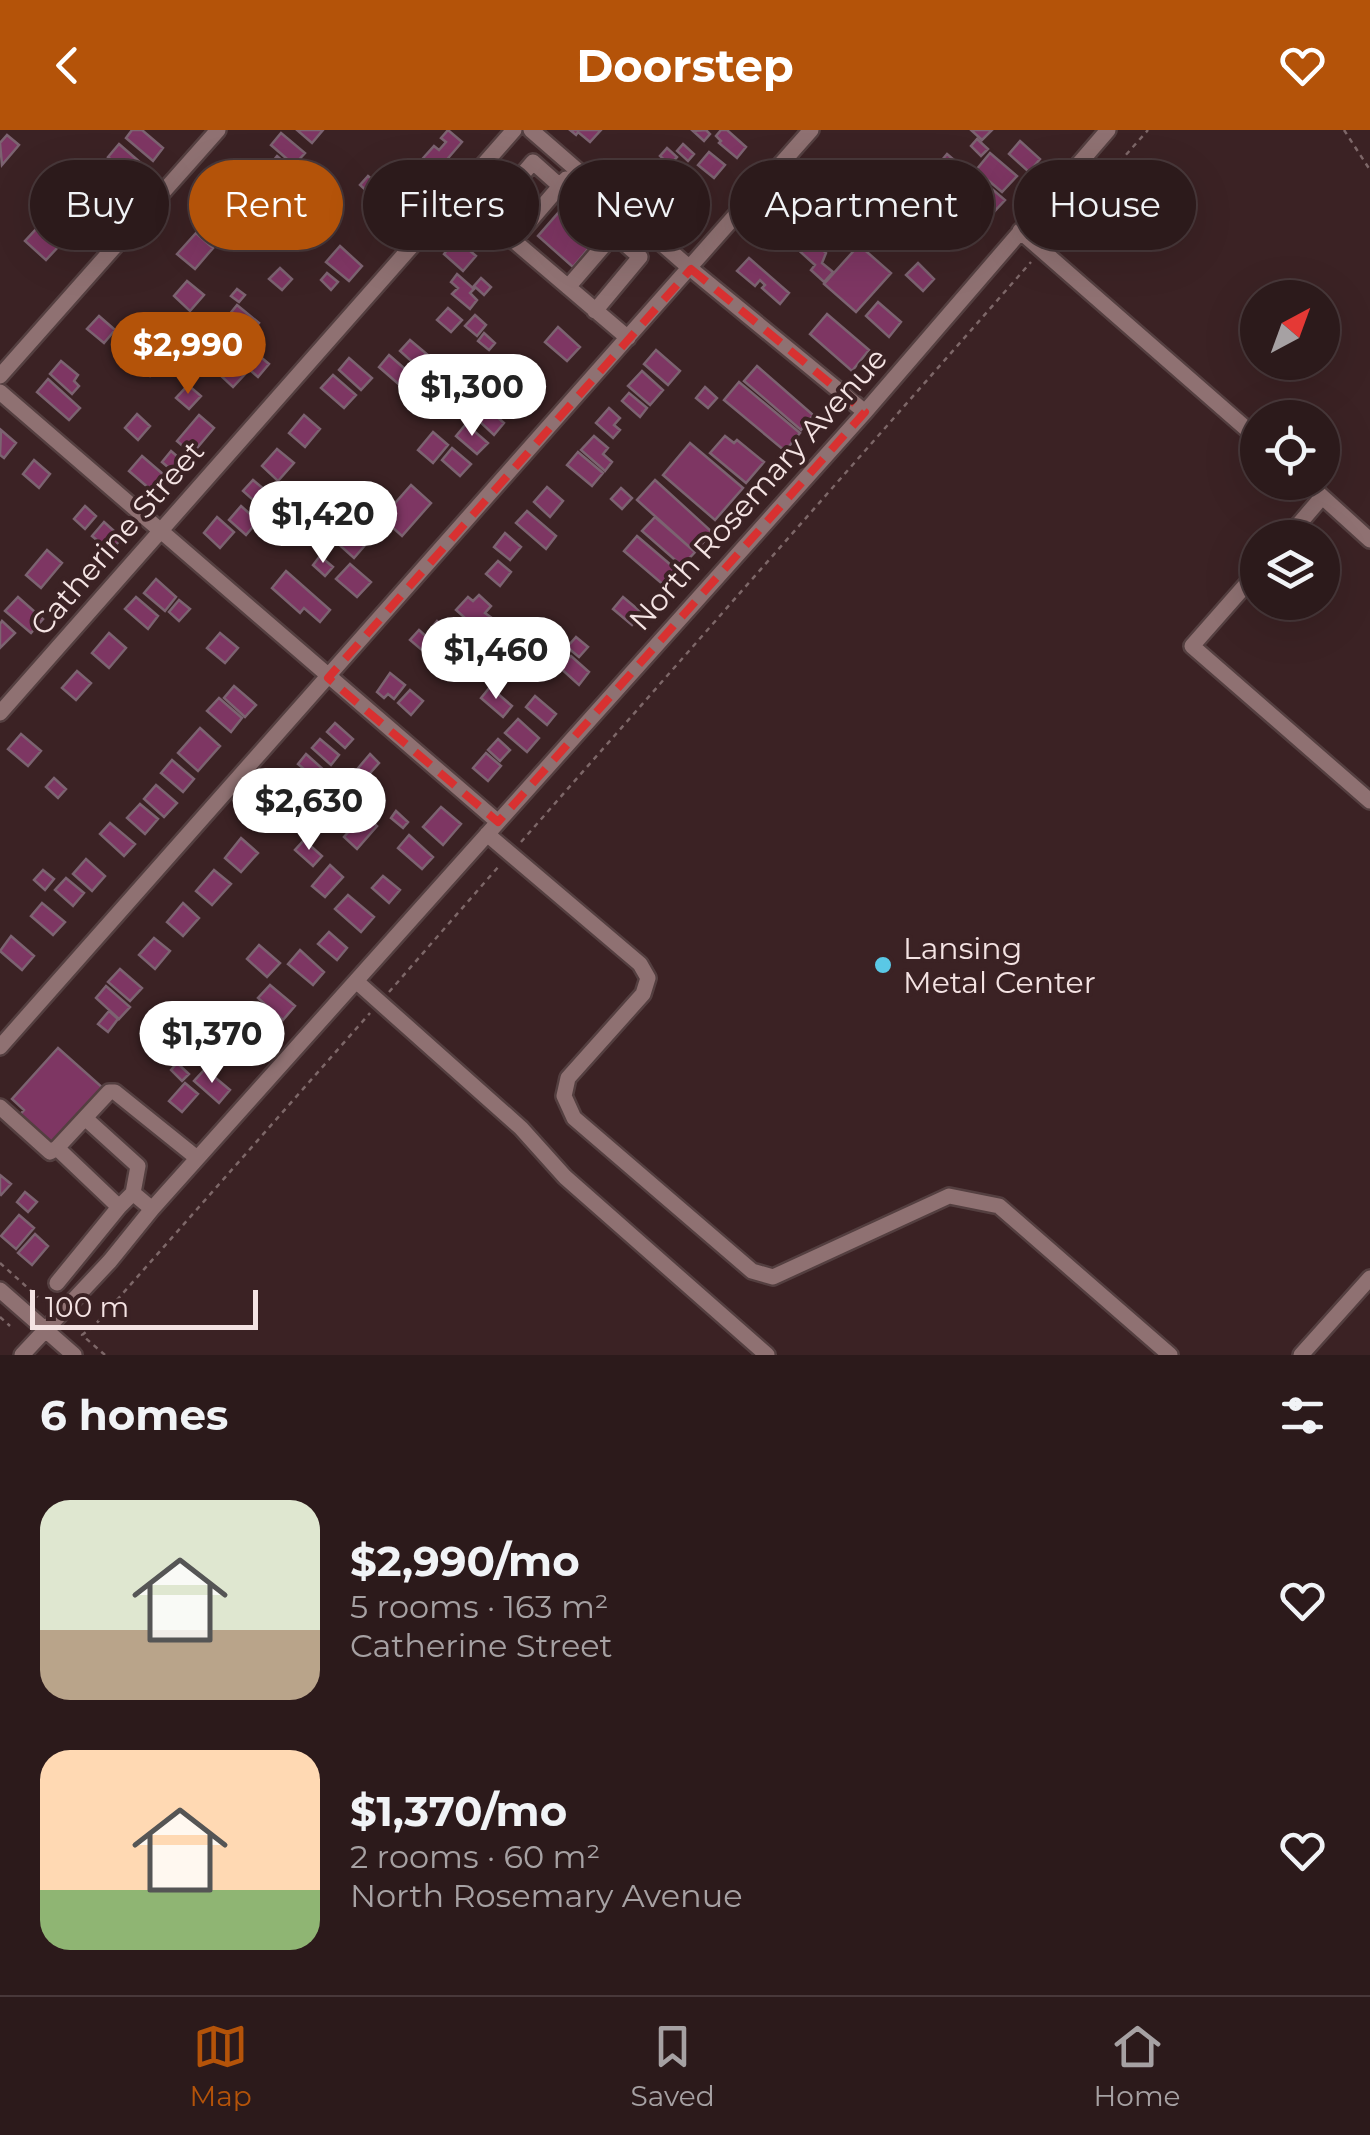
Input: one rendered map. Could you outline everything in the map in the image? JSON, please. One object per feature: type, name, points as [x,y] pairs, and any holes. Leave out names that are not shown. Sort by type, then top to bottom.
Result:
[{"type":"street","points":[[0,376],[218,130]]},
{"type":"street","name":"Catherine Street","points":[[489,160],[514,130]]},
{"type":"street","points":[[531,130],[566,160]]},
{"type":"street","points":[[0,1047],[811,130]]},
{"type":"street","name":"North Rosemary Avenue","points":[[1082,160],[1108,130]]},
{"type":"street","points":[[539,167],[559,185]]},
{"type":"street","points":[[539,211],[559,187]]},
{"type":"street","name":"North Rosemary Avenue","points":[[22,1355],[865,412],[1014,237]]},
{"type":"street","name":"Catherine Street","points":[[0,713],[410,250]]},
{"type":"street","points":[[524,250],[628,338]]},
{"type":"street","points":[[568,287],[600,250]]},
{"type":"street","points":[[595,311],[640,257],[632,250]]},
{"type":"street","points":[[668,250],[865,412]]},
{"type":"street","points":[[1042,250],[1240,423]]},
{"type":"street","points":[[0,392],[328,678],[492,828],[510,854],[640,964],[648,978],[643,994],[568,1078],[564,1096],[574,1118],[752,1271],[773,1277],[949,1196],[998,1206],[1170,1355]]},
{"type":"street","points":[[1302,520],[1319,500]]},
{"type":"street","points":[[1325,500],[1370,540]]},
{"type":"street","points":[[1240,591],[1192,646],[1370,801]]},
{"type":"street","points":[[356,982],[522,1128],[565,1177],[768,1355]]},
{"type":"street","points":[[0,1106],[50,1152],[109,1092],[115,1092],[197,1158]]},
{"type":"street","points":[[57,1282],[133,1193],[138,1166],[85,1118]]},
{"type":"street","points":[[57,1148],[119,1207]]},
{"type":"street","points":[[133,1193],[152,1208]]},
{"type":"street","points":[[91,1241],[110,1261]]},
{"type":"street","points":[[1300,1355],[1370,1278]]},
{"type":"street","points":[[0,1290],[74,1355]]},
{"type":"path","points":[[1122,160],[1148,130]]},
{"type":"path","points":[[1344,130],[1370,170]]},
{"type":"path","points":[[104,1355],[82,1335],[94,1326],[1042,250]]},
{"type":"path","points":[[0,1263],[38,1297]]},
{"type":"path","points":[[0,1317],[10,1326]]},
{"type":"highlighted area","points":[[691,269],[865,412],[498,822],[328,678]]},
{"type":"building","points":[[132,130],[142,130],[163,148],[152,160],[126,138]]},
{"type":"building","points":[[297,130],[323,130],[312,143]]},
{"type":"building","points":[[448,130],[462,142],[446,160],[421,160],[434,146],[439,150],[446,142],[441,138]]},
{"type":"building","points":[[570,130],[601,130],[590,142]]},
{"type":"building","points":[[706,130],[710,134],[704,141],[693,131]]},
{"type":"building","points":[[727,130],[746,147],[737,158],[719,143],[716,136]]},
{"type":"building","points":[[971,130],[992,130],[982,140]]},
{"type":"building","points":[[281,133],[305,153],[299,160],[288,160],[271,145]]},
{"type":"building","points":[[7,135],[19,145],[2,165],[0,143]]},
{"type":"building","points":[[977,139],[988,149],[981,156],[971,146]]},
{"type":"building","points":[[1020,141],[1040,159],[1016,160],[1009,154]]},
{"type":"building","points":[[119,144],[137,160],[111,160],[108,157]]},
{"type":"building","points":[[683,144],[694,154],[687,160],[677,151]]},
{"type":"building","points":[[667,148],[677,157],[664,160],[660,156]]},
{"type":"building","points":[[709,152],[725,165],[714,178],[710,175],[710,160],[702,160]]},
{"type":"building","points":[[990,153],[1014,173],[1014,179],[1002,192],[994,185],[994,160],[984,160]]},
{"type":"building","points":[[994,191],[1005,200],[994,212]]},
{"type":"building","points":[[558,213],[559,250],[587,250],[573,267],[539,235]]},
{"type":"building","points":[[189,241],[189,250],[211,250],[195,269],[177,254]]},
{"type":"building","points":[[343,249],[362,266],[349,281],[326,262]]},
{"type":"building","points":[[35,250],[55,250],[46,260]]},
{"type":"building","points":[[447,250],[469,250],[476,256],[463,271],[444,254]]},
{"type":"building","points":[[798,250],[823,250],[826,253],[822,263],[833,272],[824,282],[811,270],[815,265]]},
{"type":"building","points":[[855,250],[865,250],[891,273],[856,312],[824,284]]},
{"type":"building","points":[[749,258],[789,293],[780,304],[762,288],[765,285],[760,280],[755,286],[737,271]]},
{"type":"building","points":[[918,263],[934,279],[923,291],[906,275]]},
{"type":"building","points":[[280,268],[292,279],[282,290],[269,279]]},
{"type":"building","points":[[327,273],[338,282],[331,290],[321,280]]},
{"type":"building","points":[[457,274],[474,289],[470,293],[477,300],[470,309],[452,294],[458,288],[451,282]]},
{"type":"building","points":[[481,278],[491,287],[484,295],[474,286]]},
{"type":"building","points":[[187,281],[204,295],[190,311],[174,296]]},
{"type":"building","points":[[237,289],[245,295],[239,302],[231,296]]},
{"type":"building","points":[[878,302],[901,322],[889,337],[866,316]]},
{"type":"building","points":[[237,305],[259,323],[249,335],[228,316]]},
{"type":"building","points":[[448,308],[462,320],[451,332],[437,320]]},
{"type":"building","points":[[827,314],[869,350],[852,371],[810,334]]},
{"type":"building","points":[[475,315],[486,325],[477,336],[465,326]]},
{"type":"building","points":[[99,316],[115,330],[104,343],[87,329]]},
{"type":"building","points":[[558,327],[580,347],[567,361],[545,342]]},
{"type":"building","points":[[484,333],[495,343],[489,350],[478,341]]},
{"type":"building","points":[[238,338],[269,364],[258,377],[227,350]]},
{"type":"building","points":[[410,340],[429,356],[419,368],[400,351]]},
{"type":"building","points":[[148,348],[163,361],[150,376],[135,362]]},
{"type":"building","points":[[656,350],[680,371],[668,385],[644,364]]},
{"type":"building","points":[[389,355],[413,376],[403,388],[379,367]]},
{"type":"building","points":[[349,358],[372,378],[361,390],[339,370]]},
{"type":"building","points":[[231,360],[246,373],[233,387],[219,374]]},
{"type":"building","points":[[61,361],[78,375],[74,381],[79,386],[72,394],[50,374]]},
{"type":"building","points":[[462,361],[473,378],[482,367],[504,386],[493,399],[474,382],[470,387],[453,372]]},
{"type":"building","points":[[757,366],[813,415],[801,430],[744,381]]},
{"type":"building","points":[[642,371],[663,390],[650,405],[628,386]]},
{"type":"building","points":[[333,375],[356,395],[344,408],[321,388]]},
{"type":"building","points":[[48,379],[80,408],[69,420],[37,392]]},
{"type":"building","points":[[739,382],[800,433],[785,451],[724,400]]},
{"type":"building","points":[[188,385],[201,396],[189,409],[176,398]]},
{"type":"building","points":[[705,387],[717,398],[708,408],[696,398]]},
{"type":"building","points":[[629,393],[647,408],[640,417],[622,401]]},
{"type":"building","points":[[609,408],[620,418],[614,425],[620,430],[613,438],[596,423]]},
{"type":"building","points":[[488,409],[504,423],[494,435],[478,420]]},
{"type":"building","points":[[137,414],[150,426],[138,440],[125,428]]},
{"type":"building","points":[[199,415],[214,428],[192,454],[177,441]]},
{"type":"building","points":[[304,415],[320,429],[305,447],[289,433]]},
{"type":"building","points":[[466,424],[488,443],[477,454],[456,436]]},
{"type":"building","points":[[1,430],[16,443],[4,458],[0,455]]},
{"type":"building","points":[[433,432],[448,445],[433,463],[418,450]]},
{"type":"building","points":[[594,436],[608,448],[603,454],[612,462],[605,471],[581,450]]},
{"type":"building","points":[[725,436],[734,443],[737,440],[764,462],[746,483],[710,453]]},
{"type":"building","points":[[690,443],[743,488],[715,520],[663,475]]},
{"type":"building","points":[[452,448],[471,464],[460,476],[442,460]]},
{"type":"building","points":[[277,449],[294,463],[278,481],[262,466]]},
{"type":"building","points":[[171,451],[186,464],[177,475],[162,462]]},
{"type":"building","points":[[578,452],[603,473],[592,486],[567,465]]},
{"type":"building","points":[[142,456],[164,475],[151,490],[129,471]]},
{"type":"building","points":[[34,460],[50,474],[39,488],[23,474]]},
{"type":"building","points":[[253,480],[271,495],[261,507],[243,491]]},
{"type":"building","points":[[655,480],[712,532],[695,552],[637,500]]},
{"type":"building","points":[[411,485],[431,503],[402,536],[382,518]]},
{"type":"building","points":[[547,487],[563,501],[550,517],[534,502]]},
{"type":"building","points":[[621,488],[632,498],[622,509],[611,499]]},
{"type":"building","points":[[335,494],[345,503],[328,524],[317,515]]},
{"type":"building","points":[[85,506],[96,516],[85,529],[74,519]]},
{"type":"building","points":[[241,506],[258,521],[246,535],[229,520]]},
{"type":"building","points":[[527,511],[556,536],[546,549],[516,523]]},
{"type":"building","points":[[217,517],[234,532],[220,548],[204,533]]},
{"type":"building","points":[[655,517],[695,552],[682,566],[642,531]]},
{"type":"building","points":[[275,520],[289,531],[283,538],[270,526]]},
{"type":"building","points":[[104,522],[122,538],[110,551],[92,536]]},
{"type":"building","points":[[348,527],[367,543],[354,558],[335,541]]},
{"type":"building","points":[[505,533],[521,547],[510,560],[494,547]]},
{"type":"building","points":[[637,536],[679,572],[666,587],[624,551]]},
{"type":"building","points":[[47,550],[62,563],[41,588],[26,575]]},
{"type":"building","points":[[320,556],[333,567],[325,576],[313,565]]},
{"type":"building","points":[[498,561],[511,572],[500,586],[486,574]]},
{"type":"building","points":[[350,564],[371,582],[357,597],[336,579]]},
{"type":"building","points":[[286,571],[330,610],[320,622],[304,608],[300,613],[272,588]]},
{"type":"building","points":[[156,579],[176,597],[165,611],[144,593]]},
{"type":"building","points":[[479,595],[491,606],[485,613],[496,621],[484,635],[456,610],[468,597],[473,601]]},
{"type":"building","points":[[18,597],[43,619],[31,633],[5,611]]},
{"type":"building","points":[[136,597],[158,616],[148,629],[125,609]]},
{"type":"building","points":[[623,597],[642,613],[632,625],[613,609]]},
{"type":"building","points":[[179,600],[190,609],[179,621],[169,612]]},
{"type":"building","points":[[2,621],[15,633],[0,648],[0,624]]},
{"type":"building","points":[[437,621],[457,638],[448,648],[429,631]]},
{"type":"building","points":[[419,630],[431,641],[423,651],[410,640]]},
{"type":"building","points":[[109,633],[126,648],[109,668],[92,653]]},
{"type":"building","points":[[220,633],[238,648],[225,663],[207,648]]},
{"type":"building","points":[[576,637],[588,647],[579,657],[567,647]]},
{"type":"building","points":[[437,656],[448,666],[439,676],[428,666]]},
{"type":"building","points":[[571,656],[589,672],[579,685],[557,665],[562,658],[566,661]]},
{"type":"building","points":[[77,671],[91,683],[76,700],[62,688]]},
{"type":"building","points":[[390,673],[405,685],[394,699],[377,692]]},
{"type":"building","points":[[234,686],[256,705],[245,717],[224,698]]},
{"type":"building","points":[[490,687],[512,706],[503,717],[481,698]]},
{"type":"building","points":[[410,690],[423,701],[411,715],[398,703]]},
{"type":"building","points":[[535,696],[556,714],[547,725],[526,707]]},
{"type":"building","points":[[219,698],[242,718],[231,732],[207,711]]},
{"type":"building","points":[[518,719],[539,738],[527,752],[505,733]]},
{"type":"building","points":[[335,723],[353,739],[345,748],[327,732]]},
{"type":"building","points":[[200,728],[220,746],[198,771],[178,753]]},
{"type":"building","points":[[21,734],[41,751],[28,766],[8,749]]},
{"type":"building","points":[[320,739],[339,755],[331,765],[312,748]]},
{"type":"building","points":[[498,739],[510,750],[500,761],[488,750]]},
{"type":"building","points":[[486,753],[501,766],[488,781],[473,768]]},
{"type":"building","points":[[306,754],[325,771],[317,780],[298,764]]},
{"type":"building","points":[[370,754],[379,763],[363,781],[354,773]]},
{"type":"building","points":[[172,760],[194,779],[183,792],[161,773]]},
{"type":"building","points":[[295,775],[316,793],[305,804],[285,786]]},
{"type":"building","points":[[54,778],[66,789],[58,798],[46,787]]},
{"type":"building","points":[[156,785],[177,803],[164,817],[144,799]]},
{"type":"building","points":[[275,792],[301,815],[291,827],[264,804]]},
{"type":"building","points":[[335,803],[353,817],[340,827],[325,815]]},
{"type":"building","points":[[140,804],[158,819],[145,834],[127,818]]},
{"type":"building","points":[[441,807],[461,824],[443,845],[423,827]]},
{"type":"building","points":[[396,811],[408,822],[403,828],[391,818]]},
{"type":"building","points":[[364,814],[377,826],[357,849],[344,837]]},
{"type":"building","points":[[110,823],[135,844],[124,856],[100,834]]},
{"type":"building","points":[[409,835],[433,857],[422,869],[398,848]]},
{"type":"building","points":[[241,838],[258,853],[241,872],[225,858]]},
{"type":"building","points":[[304,840],[322,856],[313,866],[295,850]]},
{"type":"building","points":[[86,859],[105,876],[92,891],[73,874]]},
{"type":"building","points":[[330,865],[343,877],[325,897],[312,886]]},
{"type":"building","points":[[43,870],[54,879],[45,890],[34,880]]},
{"type":"building","points":[[214,870],[231,884],[212,905],[196,891]]},
{"type":"building","points":[[383,876],[400,890],[389,903],[372,888]]},
{"type":"building","points":[[66,878],[84,893],[73,906],[55,890]]},
{"type":"building","points":[[348,895],[374,917],[361,932],[335,909]]},
{"type":"building","points":[[42,903],[65,922],[53,935],[31,916]]},
{"type":"building","points":[[183,903],[199,918],[183,936],[167,922]]},
{"type":"building","points":[[329,932],[347,948],[337,960],[318,944]]},
{"type":"building","points":[[11,936],[34,956],[22,970],[0,951]]},
{"type":"building","points":[[154,938],[170,951],[155,969],[139,955]]},
{"type":"building","points":[[259,945],[280,963],[267,977],[247,959]]},
{"type":"building","points":[[300,950],[324,972],[313,985],[288,964]]},
{"type":"building","points":[[120,969],[142,988],[130,1001],[108,982]]},
{"type":"building","points":[[270,985],[295,1006],[283,1020],[258,998]]},
{"type":"building","points":[[106,986],[130,1007],[119,1019],[96,998]]},
{"type":"building","points":[[109,1011],[118,1019],[108,1032],[98,1024]]},
{"type":"building","points":[[246,1021],[263,1036],[245,1056],[228,1042]]},
{"type":"building","points":[[58,1048],[103,1088],[50,1148],[17,1118],[24,1110],[12,1099]]},
{"type":"building","points":[[177,1063],[189,1074],[182,1081],[171,1070]]},
{"type":"building","points":[[205,1069],[230,1090],[219,1103],[194,1081]]},
{"type":"building","points":[[185,1083],[198,1094],[182,1112],[169,1101]]},
{"type":"building","points":[[0,1175],[11,1184],[1,1195],[0,1194]]},
{"type":"building","points":[[25,1192],[37,1202],[28,1212],[17,1202]]},
{"type":"building","points":[[19,1215],[34,1228],[16,1249],[1,1236]]},
{"type":"building","points":[[35,1234],[48,1246],[32,1265],[18,1253]]},
{"type":"place","name":"Lansing Metal Center","points":[[883,965]]}]
